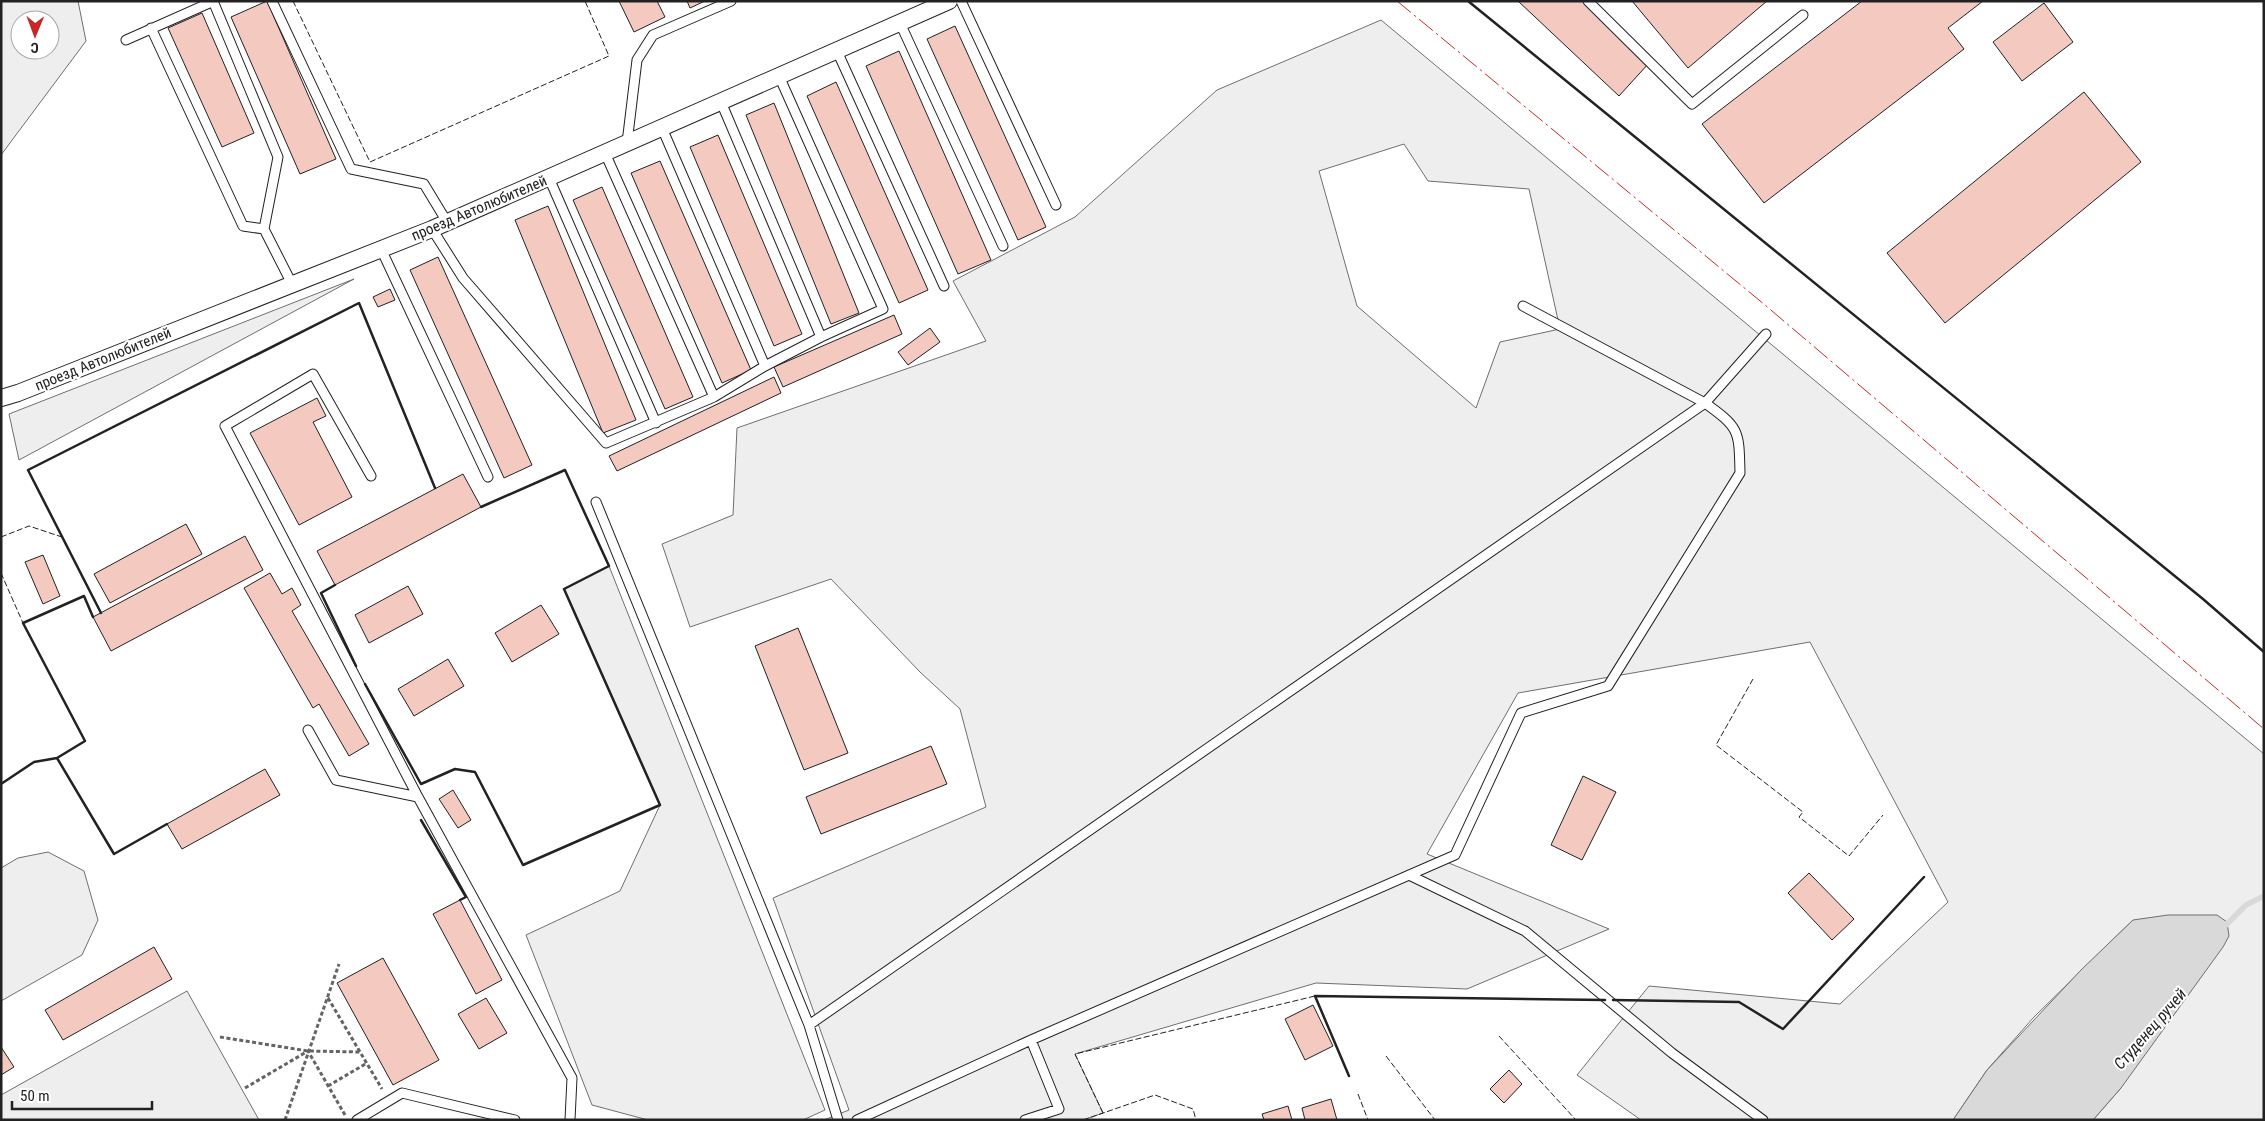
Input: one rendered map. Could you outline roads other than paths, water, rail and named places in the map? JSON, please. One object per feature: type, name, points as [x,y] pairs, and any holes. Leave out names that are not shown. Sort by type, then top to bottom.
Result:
[{"type":"street","name":"проезд Автолюбителей","points":[[1,398],[18,393],[440,225],[900,23],[929,5],[949,1]]},
{"type":"lane","points":[[126,40],[214,1],[278,157],[264,229],[292,284]]},
{"type":"lane","points":[[272,1],[351,169],[424,184],[463,278],[606,443],[714,397],[765,366],[821,337],[884,309],[779,76]]},
{"type":"lane","points":[[627,144],[637,60],[653,35],[731,1]]},
{"type":"lane","points":[[961,1],[1056,206]]},
{"type":"lane","points":[[1588,1],[1692,104],[1803,15]]},
{"type":"lane","points":[[900,23],[1003,246]]},
{"type":"lane","points":[[151,28],[243,226],[264,229]]},
{"type":"lane","points":[[837,51],[944,286]]},
{"type":"lane","points":[[721,102],[821,337]]},
{"type":"lane","points":[[662,128],[765,366]]},
{"type":"lane","points":[[605,153],[714,397]]},
{"type":"lane","points":[[549,178],[656,423]]},
{"type":"lane","points":[[381,249],[488,476]]},
{"type":"lane","points":[[857,1120],[1031,1040],[1455,855],[1520,712],[1608,686],[1740,473],[1739,438],[1728,419],[1705,403],[1524,306]]},
{"type":"lane","points":[[809,1025],[1705,403],[1766,334]]},
{"type":"lane","points":[[371,476],[313,374],[225,426],[418,797],[572,1078],[570,1120]]},
{"type":"lane","points":[[596,502],[809,1025],[838,1120]]},
{"type":"lane","points":[[308,730],[336,780],[418,797]]},
{"type":"lane","points":[[1409,875],[1525,931],[1672,1053],[1763,1120]]},
{"type":"lane","points":[[1024,1120],[1060,1109],[1031,1040]]},
{"type":"lane","points":[[356,1120],[402,1093],[515,1120]]},
{"type":"water","points":[[2168,915],[2217,915],[2227,922],[2229,936],[2121,1088],[2093,1120],[1953,1120],[1987,1070],[2081,970],[2133,920]]},
{"type":"waterway","name":"Студенец ручей","points":[[2223,928],[2246,905],[2264,896]]}]
